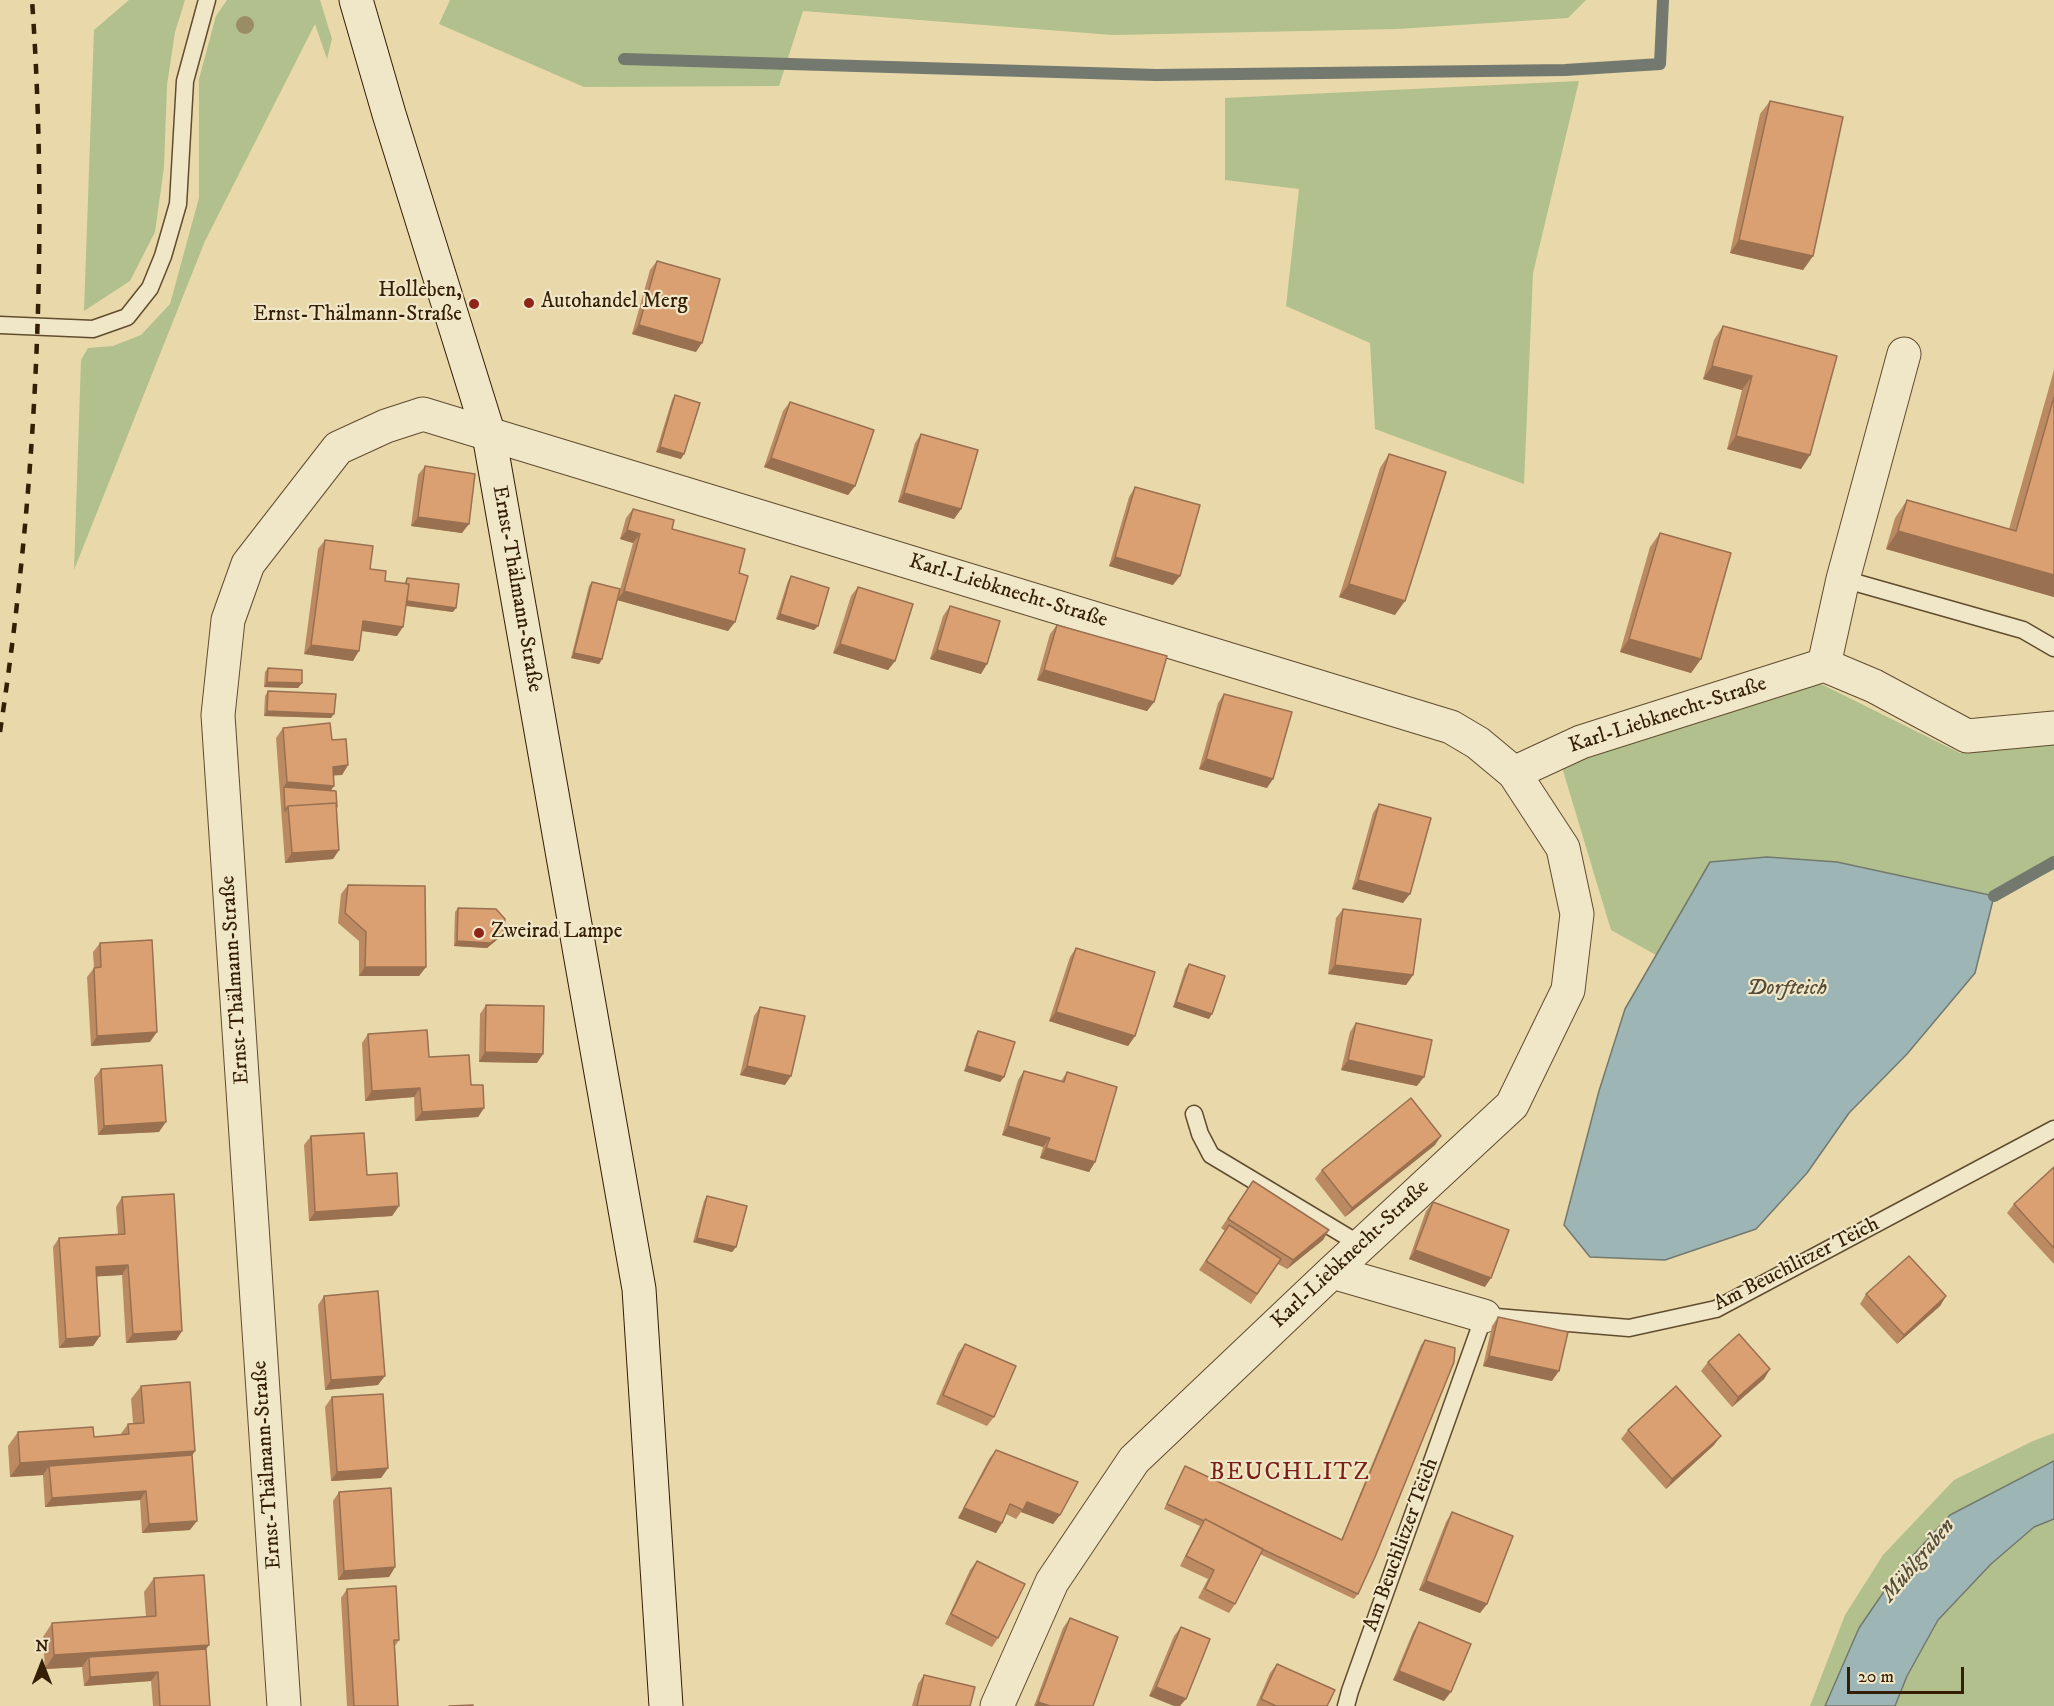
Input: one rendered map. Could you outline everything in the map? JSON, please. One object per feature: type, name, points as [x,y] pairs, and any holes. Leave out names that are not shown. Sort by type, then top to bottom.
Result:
[{"type":"street","name":"Ernst-Thälmann-Straße","points":[[356,0],[392,125],[489,435],[639,1289],[666,1706]]},
{"type":"street","points":[[1904,354],[1843,579],[1824,665],[1874,686],[1967,736],[2054,728]]},
{"type":"street","name":"Ernst-Thälmann-Straße","points":[[284,1706],[218,715],[228,620],[248,564],[338,448],[387,426],[423,414],[489,435]]},
{"type":"street","name":"Karl-Liebknecht-Straße","points":[[489,435],[1450,727],[1478,743],[1514,773],[1563,848],[1577,914],[1568,990],[1512,1105],[1134,1460],[1053,1582],[997,1706]]},
{"type":"street","name":"Karl-Liebknecht-Straße","points":[[1514,773],[1581,742],[1824,665]]},
{"type":"street","name":"Am Beuchlitzer Teich","points":[[1332,1272],[1484,1316]]},
{"type":"lane","points":[[0,325],[93,329],[127,317],[150,288],[163,256],[178,204],[185,81],[207,0]]},
{"type":"lane","points":[[1843,579],[2023,630],[2054,648]]},
{"type":"lane","points":[[1194,1114],[1200,1134],[1211,1155],[1361,1245]]},
{"type":"lane","name":"Am Beuchlitzer Teich","points":[[1346,1706],[1353,1680],[1484,1316],[1629,1328],[1716,1310],[2054,1129]]},
{"type":"green space","points":[[129,0],[185,0],[175,32],[167,85],[164,167],[155,232],[130,281],[84,311],[94,30]]},
{"type":"green space","points":[[227,0],[320,0],[332,39],[327,59],[315,24],[205,241],[74,570],[81,360],[88,348],[113,346],[141,335],[170,304],[199,198],[199,79],[216,16]]},
{"type":"green space","points":[[450,0],[1586,0],[1568,18],[1397,29],[1113,35],[803,11],[779,86],[584,87],[439,24]]},
{"type":"green space","points":[[1579,81],[1533,273],[1524,484],[1375,429],[1370,343],[1286,306],[1299,189],[1225,180],[1225,98]]},
{"type":"green space","points":[[1817,682],[1960,753],[2054,735],[2054,870],[1994,896],[1837,862],[1767,857],[1710,862],[1656,955],[1611,930],[1561,764]]},
{"type":"green space","points":[[2054,1433],[2054,1706],[1810,1706],[1845,1615],[1883,1555],[1954,1480]]},
{"type":"water","name":"Dorfteich","points":[[1767,857],[1837,862],[1994,896],[1975,973],[1907,1054],[1849,1113],[1807,1173],[1756,1229],[1665,1260],[1590,1257],[1564,1225],[1599,1091],[1625,1009],[1710,862]]},
{"type":"water","name":"Mühlgraben","points":[[2054,1461],[2054,1519],[2034,1527],[1991,1564],[1938,1620],[1907,1676],[1895,1706],[1825,1706],[1859,1628],[1896,1574],[1950,1515]]},
{"type":"building","points":[[1770,101],[1843,117],[1813,256],[1739,240]]},
{"type":"building","points":[[657,261],[720,279],[702,343],[639,325]]},
{"type":"building","points":[[1723,326],[1837,356],[1810,455],[1736,436],[1752,376],[1712,366]]},
{"type":"building","points":[[675,395],[700,403],[684,454],[660,447]]},
{"type":"building","points":[[2054,397],[2054,575],[1898,531],[1907,500],[2016,531]]},
{"type":"building","points":[[790,402],[874,430],[855,486],[771,458]]},
{"type":"building","points":[[921,434],[978,450],[961,509],[904,493]]},
{"type":"building","points":[[1389,454],[1446,472],[1405,601],[1349,584]]},
{"type":"building","points":[[425,466],[475,474],[469,524],[418,517]]},
{"type":"building","points":[[1135,487],[1200,505],[1180,576],[1115,557]]},
{"type":"building","points":[[633,509],[674,520],[672,529],[745,549],[739,573],[748,576],[735,622],[624,591],[640,534],[627,530]]},
{"type":"building","points":[[1660,533],[1731,553],[1701,659],[1629,639]]},
{"type":"building","points":[[325,540],[373,546],[370,569],[386,571],[385,581],[409,584],[403,627],[363,621],[359,651],[311,645]]},
{"type":"building","points":[[791,576],[829,588],[818,626],[780,614]]},
{"type":"building","points":[[407,578],[459,584],[456,608],[407,601],[409,584],[406,584]]},
{"type":"building","points":[[592,582],[620,589],[602,659],[574,653]]},
{"type":"building","points":[[858,587],[913,604],[895,661],[840,644]]},
{"type":"building","points":[[950,606],[1000,621],[987,664],[937,650]]},
{"type":"building","points":[[1057,625],[1167,656],[1154,702],[1044,670]]},
{"type":"building","points":[[268,668],[302,670],[302,683],[267,682]]},
{"type":"building","points":[[268,691],[336,694],[334,714],[267,711]]},
{"type":"building","points":[[1224,694],[1292,712],[1273,779],[1206,759]]},
{"type":"building","points":[[330,723],[332,740],[346,739],[348,765],[333,767],[334,786],[287,782],[283,728]]},
{"type":"building","points":[[284,787],[336,791],[337,807],[336,803],[288,806],[285,811]]},
{"type":"building","points":[[336,803],[339,850],[292,853],[288,806]]},
{"type":"building","points":[[1379,804],[1431,818],[1410,894],[1358,880]]},
{"type":"building","points":[[348,885],[425,886],[426,967],[365,967],[366,932],[345,913]]},
{"type":"building","points":[[458,908],[496,909],[505,919],[503,934],[490,943],[457,941]]},
{"type":"building","points":[[1343,909],[1421,919],[1413,975],[1335,965]]},
{"type":"building","points":[[152,940],[157,1032],[97,1036],[94,968],[101,967],[100,943]]},
{"type":"building","points":[[1076,948],[1155,972],[1135,1036],[1056,1012]]},
{"type":"building","points":[[1189,964],[1225,976],[1212,1014],[1176,1002]]},
{"type":"building","points":[[486,1005],[544,1006],[543,1054],[485,1052]]},
{"type":"building","points":[[760,1007],[805,1016],[791,1076],[747,1066]]},
{"type":"building","points":[[1356,1023],[1432,1040],[1424,1077],[1348,1060]]},
{"type":"building","points":[[427,1030],[429,1057],[469,1055],[471,1085],[483,1085],[484,1108],[422,1112],[420,1088],[372,1091],[368,1034]]},
{"type":"building","points":[[978,1031],[1015,1042],[1004,1077],[967,1066]]},
{"type":"building","points":[[162,1065],[166,1122],[104,1126],[101,1069]]},
{"type":"building","points":[[1024,1071],[1064,1082],[1067,1072],[1117,1087],[1095,1162],[1046,1148],[1050,1138],[1008,1126]]},
{"type":"building","points":[[1411,1098],[1441,1136],[1352,1208],[1322,1170]]},
{"type":"building","points":[[364,1133],[367,1175],[397,1173],[399,1206],[315,1212],[311,1136]]},
{"type":"building","points":[[2054,1167],[2054,1248],[2014,1204]]},
{"type":"building","points":[[1253,1181],[1329,1230],[1293,1260],[1228,1219]]},
{"type":"building","points":[[174,1194],[182,1331],[133,1334],[128,1265],[96,1267],[100,1336],[66,1339],[59,1238],[125,1234],[122,1197]]},
{"type":"building","points":[[707,1196],[747,1206],[736,1247],[697,1238]]},
{"type":"building","points":[[1433,1202],[1509,1230],[1491,1278],[1415,1250]]},
{"type":"building","points":[[1229,1225],[1281,1259],[1257,1294],[1206,1261]]},
{"type":"building","points":[[1909,1256],[1946,1296],[1904,1335],[1866,1294]]},
{"type":"building","points":[[378,1291],[385,1376],[331,1380],[324,1296]]},
{"type":"building","points":[[1498,1317],[1568,1332],[1559,1371],[1489,1356]]},
{"type":"building","points":[[1739,1334],[1770,1369],[1738,1397],[1708,1362]]},
{"type":"building","points":[[1425,1340],[1455,1348],[1454,1362],[1358,1594],[1262,1549],[1205,1519],[1204,1521],[1167,1504],[1185,1466],[1342,1540]]},
{"type":"building","points":[[965,1344],[1016,1366],[994,1417],[943,1395]]},
{"type":"building","points":[[190,1382],[195,1451],[20,1463],[18,1432],[93,1427],[94,1437],[129,1434],[128,1424],[144,1423],[141,1386]]},
{"type":"building","points":[[1676,1386],[1721,1436],[1672,1479],[1628,1430]]},
{"type":"building","points":[[383,1394],[388,1468],[337,1472],[332,1397]]},
{"type":"building","points":[[996,1450],[1078,1482],[1060,1515],[1027,1502],[1023,1510],[1010,1504],[1002,1523],[964,1508]]},
{"type":"building","points":[[192,1455],[197,1521],[149,1524],[146,1491],[52,1498],[49,1466]]},
{"type":"building","points":[[391,1488],[395,1567],[344,1571],[339,1492]]},
{"type":"building","points":[[1452,1512],[1513,1536],[1487,1604],[1426,1581]]},
{"type":"building","points":[[1205,1519],[1263,1549],[1235,1604],[1205,1589],[1214,1570],[1186,1556]]},
{"type":"building","points":[[977,1561],[1025,1584],[998,1638],[951,1614]]},
{"type":"building","points":[[204,1575],[209,1645],[54,1655],[52,1623],[156,1616],[154,1578]]},
{"type":"building","points":[[396,1586],[399,1640],[394,1640],[398,1706],[354,1706],[347,1589]]},
{"type":"building","points":[[1070,1618],[1118,1637],[1093,1706],[1050,1706],[1038,1702]]},
{"type":"building","points":[[1419,1622],[1471,1644],[1451,1692],[1399,1671]]},
{"type":"building","points":[[1181,1627],[1210,1639],[1186,1699],[1156,1687]]},
{"type":"building","points":[[206,1649],[210,1706],[160,1706],[158,1672],[90,1677],[89,1657]]},
{"type":"building","points":[[1277,1664],[1335,1690],[1327,1706],[1276,1706],[1261,1699]]},
{"type":"building","points":[[924,1675],[975,1687],[970,1706],[917,1706]]},
{"type":"waterway","points":[[624,59],[1156,75],[1565,70],[1660,64],[1663,0]]},
{"type":"waterway","points":[[1994,896],[2054,862]]},
{"type":"railway","points":[[0,732],[23,551],[36,367],[39,182],[32,0]]},
{"type":"place","name":"Autohandel Merg","points":[[529,303]]},
{"type":"place","name":"Holleben, Ernst-Thälmann-Straße","points":[[474,304]]},
{"type":"place","name":"Zweirad Lampe","points":[[479,933]]},
{"type":"district","name":"BEUCHLITZ","points":[[1290,1474]]}]
